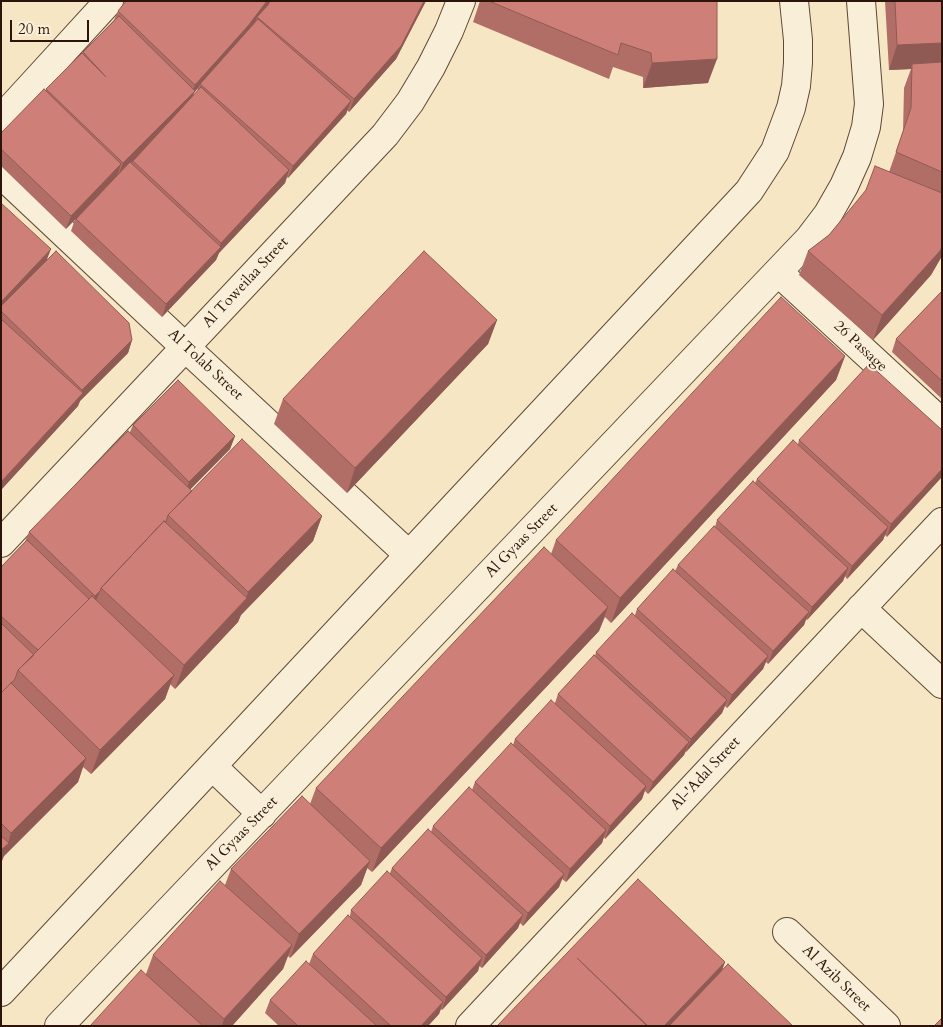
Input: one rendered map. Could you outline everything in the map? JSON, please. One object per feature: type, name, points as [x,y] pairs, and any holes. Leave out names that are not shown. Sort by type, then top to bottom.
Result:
[{"type":"street","points":[[1,120],[109,1]]},
{"type":"street","name":"Al Toweilaa Street","points":[[1,543],[385,135],[410,102],[431,67],[461,1]]},
{"type":"street","points":[[1,992],[749,191],[775,152],[784,129],[796,86],[798,40],[794,1]]},
{"type":"street","name":"Al Gyaas Street","points":[[59,1026],[809,240],[828,214],[844,186],[857,157],[866,127],[868,104],[860,1]]},
{"type":"street","name":"Al Tolab Street","points":[[1,174],[409,555]]},
{"type":"street","name":"26 Passage","points":[[778,272],[942,423]]},
{"type":"street","name":"Al-'Adal Street","points":[[470,1026],[942,522]]},
{"type":"street","points":[[862,608],[942,684]]},
{"type":"street","points":[[212,766],[262,814]]},
{"type":"street","name":"Al Azib Street","points":[[787,932],[886,1026]]},
{"type":"building","points":[[126,1],[267,1],[248,26],[195,85],[118,11]]},
{"type":"building","points":[[270,1],[424,1],[401,46],[354,99],[257,17]]},
{"type":"building","points":[[489,1],[717,1],[717,59],[652,63],[651,53],[621,43],[618,55]]},
{"type":"building","points":[[895,1],[942,1],[942,43],[897,45]]},
{"type":"building","points":[[119,16],[195,91],[123,163],[46,89],[82,53],[106,77],[83,52]]},
{"type":"building","points":[[258,19],[351,101],[293,166],[200,84]]},
{"type":"building","points":[[942,62],[942,172],[896,152],[911,108],[912,64]]},
{"type":"building","points":[[201,87],[289,170],[221,243],[133,161]]},
{"type":"building","points":[[44,89],[121,164],[71,216],[1,149],[1,133]]},
{"type":"building","points":[[130,162],[221,247],[166,304],[76,219]]},
{"type":"building","points":[[875,166],[942,193],[942,247],[882,315],[808,251],[829,235],[866,190]]},
{"type":"building","points":[[1,203],[51,249],[1,302]]},
{"type":"building","points":[[56,251],[129,323],[132,340],[82,390],[1,311],[1,306]]},
{"type":"building","points":[[424,251],[497,320],[355,468],[283,399]]},
{"type":"building","points":[[942,291],[942,381],[896,339]]},
{"type":"building","points":[[781,297],[845,356],[620,598],[556,540]]},
{"type":"building","points":[[1,319],[83,393],[1,482]]},
{"type":"building","points":[[869,364],[942,430],[942,469],[891,524],[799,440]]},
{"type":"building","points":[[178,380],[235,436],[189,482],[133,425]]},
{"type":"building","points":[[128,431],[192,491],[168,515],[166,522],[164,521],[95,596],[29,532]]},
{"type":"building","points":[[242,439],[322,516],[248,592],[168,515]]},
{"type":"building","points":[[793,440],[888,527],[852,566],[757,479]]},
{"type":"building","points":[[753,481],[848,568],[812,607],[717,520]]},
{"type":"building","points":[[164,521],[247,598],[184,665],[101,588]]},
{"type":"building","points":[[714,526],[809,612],[773,651],[678,565]]},
{"type":"building","points":[[27,540],[89,599],[38,650],[1,616],[1,567]]},
{"type":"building","points":[[544,547],[608,607],[381,848],[316,788]]},
{"type":"building","points":[[673,569],[768,656],[732,695],[637,609]]},
{"type":"building","points":[[92,596],[174,675],[100,750],[18,670]]},
{"type":"building","points":[[632,613],[727,700],[691,739],[596,652]]},
{"type":"building","points":[[1,623],[34,655],[18,670],[15,679],[1,693]]},
{"type":"building","points":[[594,655],[689,742],[653,782],[558,694]]},
{"type":"building","points":[[11,683],[86,758],[11,833],[1,823],[1,693]]},
{"type":"building","points":[[551,700],[646,786],[610,826],[515,739]]},
{"type":"building","points":[[511,743],[606,830],[570,869],[475,782]]},
{"type":"building","points":[[469,787],[564,874],[528,913],[433,826]]},
{"type":"building","points":[[302,796],[370,861],[299,934],[231,869]]},
{"type":"building","points":[[428,829],[523,915],[486,955],[392,868]]},
{"type":"building","points":[[1,836],[9,843],[1,850]]},
{"type":"building","points":[[387,871],[482,958],[446,997],[351,910]]},
{"type":"building","points":[[638,879],[725,962],[664,1026],[648,1026],[577,958],[647,1026],[497,1026]]},
{"type":"building","points":[[220,881],[292,945],[224,1019],[153,955]]},
{"type":"building","points":[[348,915],[443,1002],[421,1026],[391,1026],[313,954]]},
{"type":"building","points":[[306,961],[377,1026],[298,1026],[270,1000]]},
{"type":"building","points":[[728,964],[793,1026],[669,1026]]},
{"type":"building","points":[[141,970],[203,1026],[90,1026]]},
{"type":"building","points":[[942,1018],[942,1026],[934,1026]]}]
